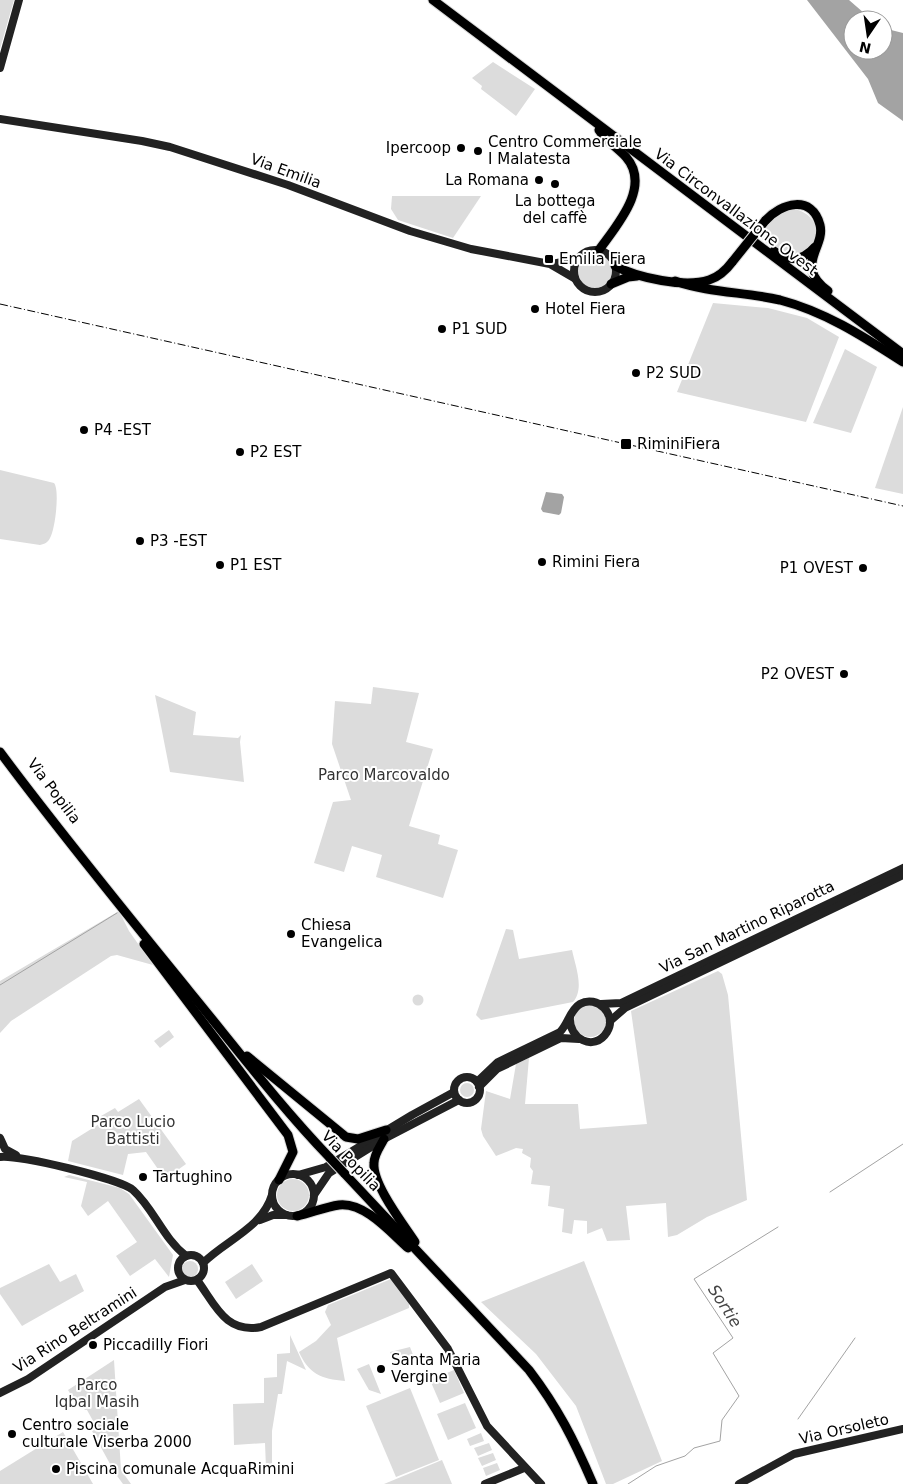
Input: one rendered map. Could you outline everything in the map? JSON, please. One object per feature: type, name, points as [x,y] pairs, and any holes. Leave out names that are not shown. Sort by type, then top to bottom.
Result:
[{"type":"main road","name":"Via Circonvallazione Ovest","points":[[433,0],[903,354]]},
{"type":"main road","points":[[594,121],[600,132],[627,158],[635,178],[633,197],[599,250]]},
{"type":"main road","points":[[703,205],[720,210],[785,258],[802,258],[818,243]]},
{"type":"main road","points":[[675,282],[696,283],[710,280],[727,269],[765,220],[782,206],[800,205],[809,209],[819,223],[820,238],[811,268],[814,277],[821,286],[872,327],[886,342]]},
{"type":"main road","points":[[615,266],[643,276],[704,289],[764,297],[801,306],[848,327],[903,362]]},
{"type":"main road","points":[[611,284],[628,277],[643,276]]},
{"type":"main road","name":"Via Popilia","points":[[0,743],[77,845],[83,858]]},
{"type":"main road","name":"Via Popilia","points":[[0,752],[58,829],[303,1130],[529,1370],[555,1404],[575,1440],[593,1484]]},
{"type":"main road","points":[[120,906],[138,936],[288,1136],[293,1152],[279,1180]]},
{"type":"main road","points":[[226,1036],[346,1137],[358,1139],[386,1134]]},
{"type":"main road","points":[[386,1134],[374,1159],[373,1165],[376,1178],[424,1257]]},
{"type":"main road","points":[[292,1216],[341,1205],[357,1208],[443,1277]]},
{"type":"street","points":[[0,68],[20,0]]},
{"type":"street","name":"Via Emilia","points":[[0,115],[10,121]]},
{"type":"street","name":"Via Emilia","points":[[0,119],[170,147],[288,185],[410,231],[471,249],[550,264],[574,278]]},
{"type":"street","points":[[599,250],[610,257],[615,266],[611,284],[606,289],[594,292],[583,289],[574,278],[573,271],[577,259],[587,251],[599,250]]},
{"type":"street","name":"Via Emilia","points":[[550,264],[577,259]]},
{"type":"street","name":"Via San Martino Riparotta","points":[[601,1004],[621,1003],[903,868]]},
{"type":"street","name":"Via San Martino Riparotta","points":[[610,1021],[625,1008],[903,874]]},
{"type":"street","points":[[593,1001],[601,1004],[606,1009],[610,1027],[603,1038],[591,1042],[561,1038],[497,1069],[478,1084],[498,1062],[560,1032],[572,1011],[582,1003],[593,1001]]},
{"type":"street","points":[[570,1017],[571,1029],[579,1039]]},
{"type":"street","points":[[462,1078],[470,1078],[478,1084],[479,1094],[475,1100],[467,1103],[456,1096],[456,1083],[462,1078]]},
{"type":"street","points":[[201,1261],[258,1220],[267,1209],[279,1180],[285,1176],[298,1175],[326,1167],[456,1096]]},
{"type":"street","points":[[258,1220],[273,1215],[292,1216],[310,1209],[314,1195],[329,1173],[386,1134]]},
{"type":"street","points":[[1,1140],[0,1156],[37,1162],[109,1179],[129,1187],[137,1194],[183,1259]]},
{"type":"street","points":[[1,1140],[10,1153],[37,1162]]},
{"type":"street","points":[[298,1175],[310,1182],[314,1195]]},
{"type":"street","points":[[273,1193],[276,1207],[292,1216]]},
{"type":"street","points":[[167,1238],[183,1259]]},
{"type":"street","points":[[183,1259],[194,1256],[201,1261]]},
{"type":"street","points":[[183,1259],[178,1271],[184,1280],[197,1280]]},
{"type":"street","points":[[197,1280],[202,1274],[201,1261]]},
{"type":"street","name":"Via Rino Beltramini","points":[[165,1287],[178,1271]]},
{"type":"street","points":[[197,1280],[224,1318],[241,1328],[261,1327],[391,1273],[448,1349],[487,1426],[524,1468],[541,1484]]},
{"type":"street","name":"Via Rino Beltramini","points":[[0,1393],[28,1379],[165,1287],[184,1280]]},
{"type":"street","name":"Via Orsoleto","points":[[739,1484],[794,1454],[903,1429]]},
{"type":"street","points":[[485,1484],[524,1468]]},
{"type":"green space","points":[[0,0],[14,0],[0,49]]},
{"type":"green space","points":[[493,62],[535,89],[516,116],[481,89],[482,86],[472,78]]},
{"type":"green space","points":[[392,196],[481,196],[453,238],[398,220],[391,209]]},
{"type":"green space","points":[[791,208],[804,213],[812,220],[816,228],[816,237],[813,245],[806,251],[796,255],[780,253],[758,236],[774,216]]},
{"type":"green space","points":[[595,254],[602,255],[607,259],[611,264],[611,278],[607,283],[602,287],[595,288],[588,287],[583,283],[579,278],[578,271],[579,264],[583,259],[588,255]]},
{"type":"green space","points":[[713,303],[768,308],[807,318],[839,337],[806,422],[677,392]]},
{"type":"green space","points":[[845,349],[877,367],[851,433],[813,423]]},
{"type":"green space","points":[[903,407],[903,494],[875,488]]},
{"type":"green space","points":[[0,470],[54,483],[57,493],[55,519],[52,534],[46,543],[40,545],[0,539]]},
{"type":"green space","name":"Parco Marcovaldo","points":[[373,687],[419,693],[406,742],[433,749],[409,826],[440,835],[438,844],[458,850],[443,898],[376,877],[382,855],[352,846],[344,872],[314,863],[333,802],[351,800],[332,744],[335,701],[371,704]]},
{"type":"green space","points":[[155,695],[196,712],[193,735],[238,738],[241,735],[244,782],[170,772]]},
{"type":"green space","points":[[119,911],[129,931],[153,965],[117,955],[111,956],[11,1021],[0,1033],[0,981]]},
{"type":"green space","points":[[506,929],[513,930],[519,959],[572,950],[579,984],[577,997],[573,1002],[481,1020],[476,1015]]},
{"type":"green space","points":[[718,971],[722,974],[728,995],[747,1200],[707,1217],[677,1235],[668,1237],[666,1203],[626,1206],[630,1240],[607,1241],[602,1228],[587,1234],[587,1221],[574,1220],[572,1234],[562,1232],[564,1209],[548,1206],[550,1186],[531,1184],[533,1171],[530,1167],[531,1158],[522,1153],[523,1149],[516,1148],[496,1156],[483,1136],[481,1129],[486,1091],[510,1099],[516,1064],[529,1058],[525,1104],[578,1104],[580,1129],[647,1124],[631,1011]]},
{"type":"green space","points":[[416,995],[420,995],[423,1000],[422,1004],[416,1005],[413,1002],[413,998]]},
{"type":"green space","points":[[590,1005],[602,1009],[606,1021],[602,1033],[590,1037],[578,1033],[574,1021],[578,1009]]},
{"type":"green space","points":[[169,1030],[174,1037],[160,1048],[154,1041]]},
{"type":"green space","points":[[464,1083],[470,1083],[474,1090],[470,1097],[464,1097],[460,1093],[460,1087]]},
{"type":"green space","name":"Parco Lucio Battisti","points":[[139,1099],[186,1164],[165,1179],[146,1152],[128,1154],[123,1175],[68,1161],[72,1141],[104,1121],[101,1116],[115,1108],[118,1112]]},
{"type":"green space","points":[[69,1175],[120,1188],[129,1194],[173,1255],[169,1277],[155,1259],[130,1276],[116,1256],[137,1242],[108,1201],[88,1216],[81,1206],[87,1182],[64,1177]]},
{"type":"green space","points":[[293,1179],[299,1180],[304,1184],[308,1189],[308,1201],[304,1206],[299,1210],[293,1211],[287,1210],[282,1206],[278,1201],[277,1195],[278,1189],[282,1184],[287,1180]]},
{"type":"green space","points":[[187,1261],[193,1261],[198,1266],[196,1275],[187,1277],[182,1272],[182,1266]]},
{"type":"green space","points":[[584,1261],[662,1461],[613,1484],[606,1484],[576,1406],[536,1354],[481,1302]]},
{"type":"green space","points":[[49,1264],[60,1282],[76,1274],[84,1291],[22,1326],[0,1294],[0,1288]]},
{"type":"green space","points":[[252,1264],[263,1281],[236,1299],[225,1282]]},
{"type":"green space","points":[[391,1279],[409,1300],[409,1308],[337,1338],[345,1381],[323,1377],[307,1366],[299,1352],[316,1341],[331,1325],[325,1312],[328,1305]]},
{"type":"green space","points":[[290,1335],[306,1370],[287,1361],[282,1394],[278,1394],[272,1431],[272,1468],[266,1468],[265,1443],[234,1445],[233,1404],[264,1403],[264,1378],[277,1377],[277,1354],[290,1353]]},
{"type":"green space","points":[[410,1347],[415,1360],[396,1367],[390,1352]]},
{"type":"green space","name":"Parco Iqbal Masih","points":[[114,1360],[121,1470],[131,1484],[123,1484],[115,1473],[92,1431],[97,1428],[87,1410],[78,1401],[75,1402],[68,1390]]},
{"type":"green space","points":[[369,1364],[381,1394],[369,1390],[357,1369]]},
{"type":"green space","points":[[454,1370],[464,1393],[440,1403],[430,1380]]},
{"type":"green space","points":[[410,1388],[439,1460],[396,1477],[366,1406]]},
{"type":"green space","points":[[465,1403],[476,1428],[448,1440],[437,1414]]},
{"type":"green space","points":[[63,1432],[93,1484],[0,1484],[0,1471]]},
{"type":"green space","points":[[481,1433],[484,1441],[470,1446],[467,1439]]},
{"type":"green space","points":[[489,1443],[492,1450],[478,1456],[474,1448]]},
{"type":"green space","points":[[493,1453],[496,1460],[482,1466],[478,1458]]},
{"type":"green space","points":[[442,1460],[452,1484],[384,1484]]},
{"type":"green space","points":[[497,1463],[500,1470],[486,1476],[483,1468]]},
{"type":"shaded area","points":[[807,0],[849,0],[860,10],[843,10],[843,47]]},
{"type":"shaded area","points":[[893,30],[903,33],[903,121],[878,103],[868,79],[853,60],[893,60]]},
{"type":"shaded area","points":[[546,492],[562,494],[564,497],[559,515],[543,512],[541,509]]},
{"type":"waterway","points":[[0,985],[117,913]]},
{"type":"waterway","name":"Sortie","points":[[830,1192],[903,1144]]},
{"type":"waterway","name":"Sortie","points":[[628,1484],[656,1466],[685,1456],[694,1448],[720,1441],[722,1420],[739,1396],[713,1353],[733,1338],[694,1279],[778,1227]]},
{"type":"waterway","name":"Sortie","points":[[798,1419],[855,1338]]},
{"type":"railway","points":[[0,304],[903,506]]},
{"type":"place","name":"Ipercoop","points":[[461,148]]},
{"type":"place","name":"Centro Commerciale I Malatesta","points":[[478,151]]},
{"type":"place","name":"La Romana","points":[[539,180]]},
{"type":"place","name":"La bottega del caffè","points":[[555,184]]},
{"type":"place","name":"Emilia Fiera","points":[[549,259]]},
{"type":"place","name":"Hotel Fiera","points":[[535,309]]},
{"type":"place","name":"P1 SUD","points":[[442,329]]},
{"type":"place","name":"P2 SUD","points":[[636,373]]},
{"type":"place","name":"P4 -EST","points":[[84,430]]},
{"type":"place","name":"RiminiFiera","points":[[626,444]]},
{"type":"place","name":"P2 EST","points":[[240,452]]},
{"type":"place","name":"P3 -EST","points":[[140,541]]},
{"type":"place","name":"Rimini Fiera","points":[[542,562]]},
{"type":"place","name":"P1 EST","points":[[220,565]]},
{"type":"place","name":"P1 OVEST","points":[[863,568]]},
{"type":"place","name":"P2 OVEST","points":[[844,674]]},
{"type":"place","name":"Chiesa Evangelica","points":[[291,934]]},
{"type":"place","name":"Tartughino","points":[[143,1177]]},
{"type":"place","name":"Piccadilly Fiori","points":[[93,1345]]},
{"type":"place","name":"Santa Maria Vergine","points":[[381,1369]]},
{"type":"place","name":"Centro sociale culturale Viserba 2000","points":[[12,1434]]},
{"type":"place","name":"Piscina comunale AcquaRimini","points":[[56,1469]]}]
